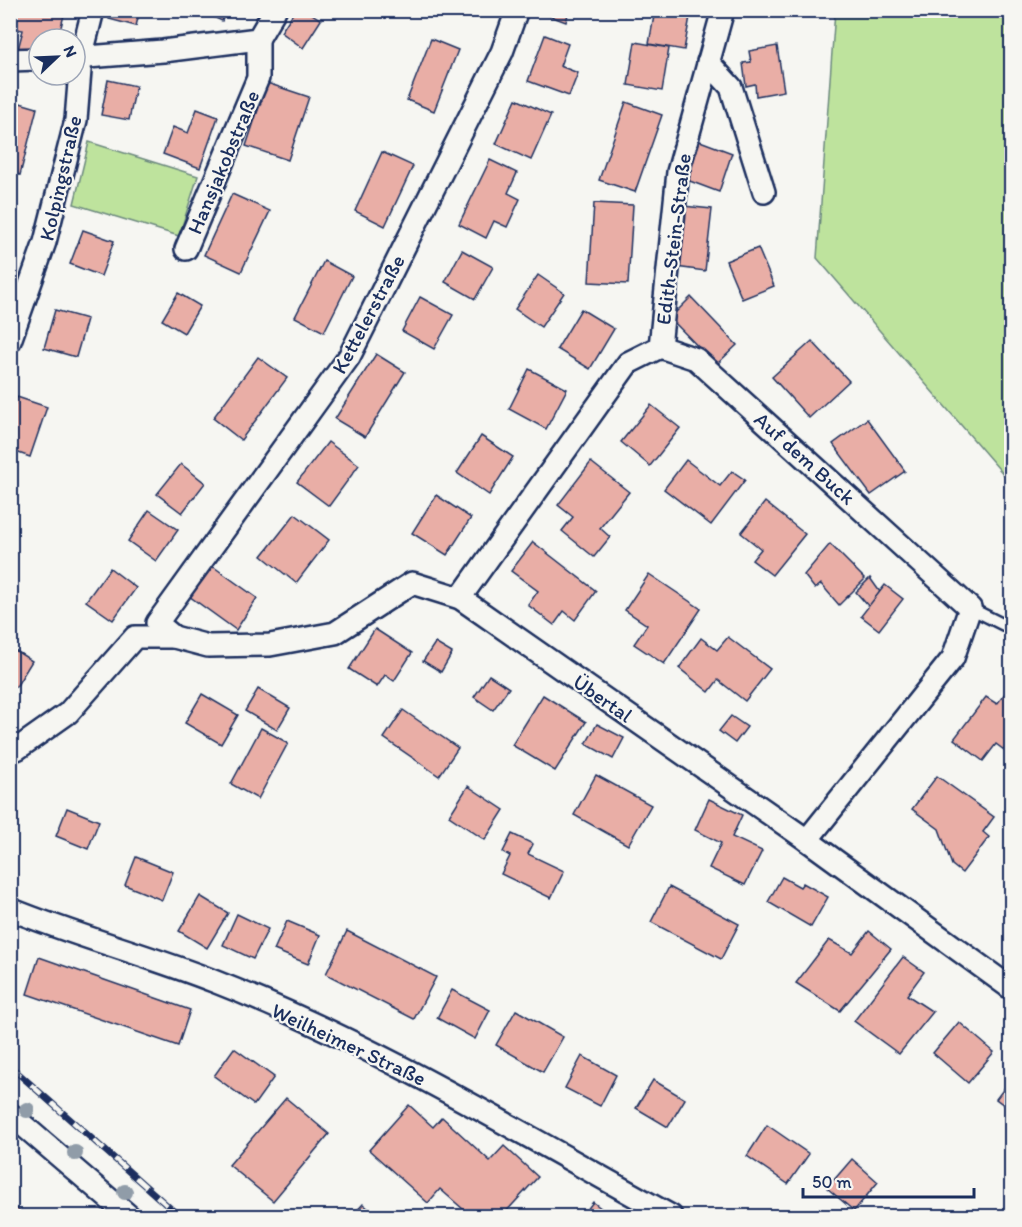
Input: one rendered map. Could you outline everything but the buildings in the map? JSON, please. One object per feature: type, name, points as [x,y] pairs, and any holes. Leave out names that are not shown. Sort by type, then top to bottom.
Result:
[{"type":"street","name":"Kolpingstraße","points":[[87,29],[93,10]]},
{"type":"street","points":[[87,57],[164,51],[258,39],[275,10]]},
{"type":"street","name":"Kettelerstraße","points":[[157,623],[349,357],[502,52],[517,10]]},
{"type":"street","name":"Edith-Stein-Straße","points":[[660,347],[678,172],[723,10]]},
{"type":"street","name":"Hansjakobstraße","points":[[186,249],[258,78],[258,39]]},
{"type":"street","points":[[10,60],[27,59]]},
{"type":"street","points":[[708,62],[732,87],[764,192]]},
{"type":"street","name":"Kolpingstraße","points":[[10,341],[51,220],[76,120],[77,87]]},
{"type":"street","points":[[460,598],[628,363],[660,347]]},
{"type":"street","name":"Auf dem Buck","points":[[660,347],[696,359],[970,608]]},
{"type":"street","name":"Übertal","points":[[157,623],[174,637],[208,645],[270,645],[335,633],[412,583],[460,598],[807,840],[1011,989]]},
{"type":"street","points":[[807,840],[953,658],[970,608]]},
{"type":"street","points":[[10,746],[17,749],[68,713],[135,637],[174,637]]},
{"type":"street","name":"Weilheimer Straße","points":[[10,909],[216,982],[392,1060],[671,1216]]},
{"type":"street","points":[[10,1114],[129,1216]]},
{"type":"lane","points":[[970,608],[1011,629]]},
{"type":"green space","points":[[835,11],[1011,11],[1011,483],[817,258]]},
{"type":"green space","points":[[89,142],[198,176],[179,236],[74,204]]},
{"type":"railway","points":[[10,1066],[179,1216]]}]
